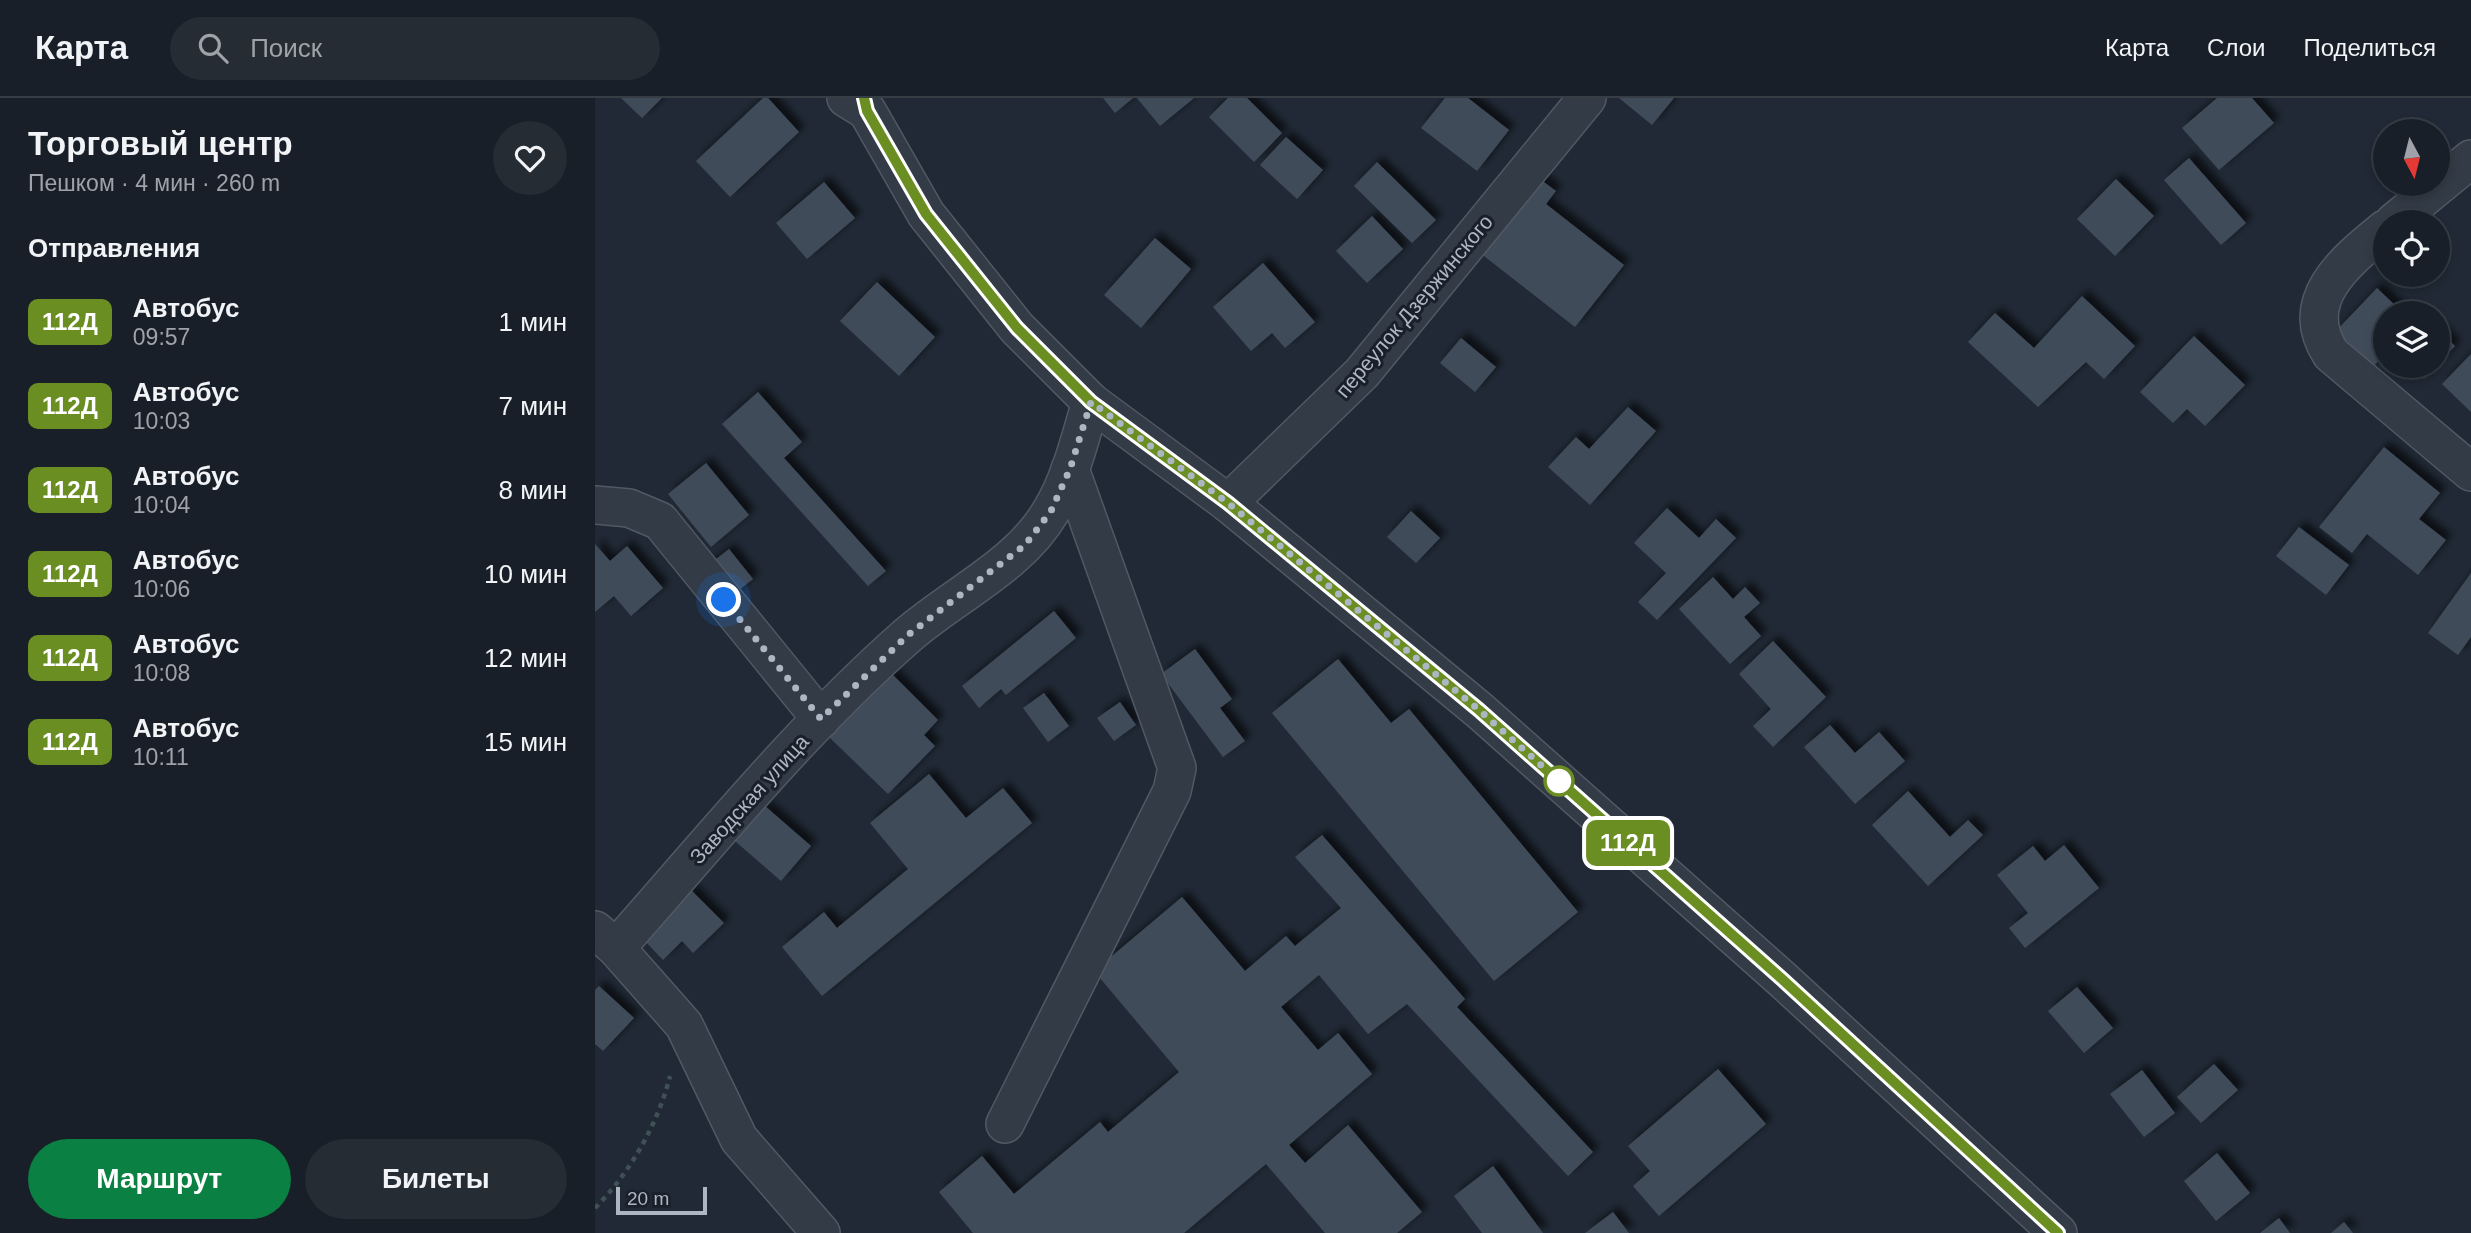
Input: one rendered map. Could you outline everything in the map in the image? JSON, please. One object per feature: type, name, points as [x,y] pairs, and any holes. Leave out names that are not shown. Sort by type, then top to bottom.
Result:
[{"type":"street","name":"переулок Дзержинского","points":[[1228,503],[1362,373],[1587,98]]},
{"type":"street","points":[[859,102],[926,214],[1017,328],[1091,402],[1228,503],[1479,710],[1782,979],[2058,1233]]},
{"type":"street","points":[[2409,210],[2471,159]]},
{"type":"street","points":[[2373,239],[2359,250],[2327,287],[2319,304],[2318,321],[2322,339],[2332,354],[2471,472]]},
{"type":"street","name":"Заводская улица","points":[[821,1233],[739,1139],[684,1025],[605,939],[821,719],[908,635],[1025,545],[1051,511],[1070,469],[1091,402]]},
{"type":"street","points":[[1005,1124],[1172,791],[1177,768],[1070,469]]},
{"type":"street","points":[[595,505],[629,508],[660,521],[821,719]]},
{"type":"path","points":[[595,1208],[608,1195],[653,1127],[671,1073]]},
{"type":"building","points":[[621,98],[662,98],[642,118]]},
{"type":"building","points":[[763,98],[768,98],[799,132],[730,197],[696,161]]},
{"type":"building","points":[[1103,98],[1133,98],[1115,113]]},
{"type":"building","points":[[1137,98],[1194,98],[1160,126]]},
{"type":"building","points":[[1228,98],[1247,98],[1282,133],[1254,162],[1209,117]]},
{"type":"building","points":[[1445,98],[1468,98],[1509,130],[1477,171],[1421,128]]},
{"type":"building","points":[[1619,98],[1674,98],[1652,125]]},
{"type":"building","points":[[2217,98],[2252,98],[2274,123],[2219,170],[2182,128]]},
{"type":"building","points":[[1286,137],[1323,170],[1297,199],[1260,165]]},
{"type":"building","points":[[2189,158],[2246,223],[2221,245],[2164,180]]},
{"type":"building","points":[[1377,162],[1436,220],[1412,243],[1354,186]]},
{"type":"building","points":[[1533,174],[1556,191],[1546,204],[1624,265],[1575,327],[1475,249]]},
{"type":"building","points":[[2116,179],[2154,216],[2115,256],[2077,219]]},
{"type":"building","points":[[824,182],[855,218],[807,259],[776,223]]},
{"type":"building","points":[[1372,216],[1403,249],[1367,283],[1336,251]]},
{"type":"building","points":[[1155,238],[1191,269],[1141,328],[1104,295]]},
{"type":"building","points":[[1263,263],[1315,322],[1285,348],[1272,333],[1251,351],[1213,307]]},
{"type":"building","points":[[877,282],[935,337],[899,376],[840,321]]},
{"type":"building","points":[[2377,288],[2391,301],[2373,301],[2373,367],[2336,331]]},
{"type":"building","points":[[2082,296],[2135,346],[2104,379],[2086,362],[2038,407],[1968,342],[1995,313],[2034,348]]},
{"type":"building","points":[[2194,336],[2245,385],[2205,426],[2187,409],[2173,423],[2140,392]]},
{"type":"building","points":[[1461,338],[1496,367],[1475,392],[1440,363]]},
{"type":"building","points":[[2471,354],[2471,412],[2442,384]]},
{"type":"building","points":[[758,392],[802,442],[784,458],[886,571],[868,586],[722,424]]},
{"type":"building","points":[[1628,407],[1656,431],[1590,505],[1548,467],[1576,437],[1589,449]]},
{"type":"building","points":[[2384,447],[2440,493],[2419,519],[2446,540],[2418,575],[2367,534],[2352,553],[2319,527]]},
{"type":"building","points":[[706,463],[749,515],[711,547],[668,494]]},
{"type":"building","points":[[1667,508],[1699,538],[1716,519],[1736,538],[1657,620],[1638,602],[1666,573],[1634,543]]},
{"type":"building","points":[[1411,511],[1440,538],[1416,563],[1387,537]]},
{"type":"building","points":[[2299,527],[2349,565],[2326,595],[2276,556]]},
{"type":"building","points":[[595,544],[610,561],[627,546],[663,588],[631,616],[614,596],[595,612]]},
{"type":"building","points":[[729,549],[753,579],[725,601],[702,570]]},
{"type":"building","points":[[2471,573],[2471,637],[2458,655],[2428,633]]},
{"type":"building","points":[[1713,577],[1733,599],[1745,587],[1760,603],[1744,617],[1761,636],[1730,664],[1679,609]]},
{"type":"building","points":[[1054,611],[1076,638],[1006,695],[1001,689],[979,708],[962,686]]},
{"type":"building","points":[[1773,641],[1826,697],[1773,747],[1753,726],[1771,709],[1739,674]]},
{"type":"building","points":[[1195,649],[1232,699],[1220,708],[1245,741],[1223,757],[1161,674]]},
{"type":"building","points":[[1338,659],[1391,723],[1409,709],[1578,912],[1494,981],[1272,713]]},
{"type":"building","points":[[891,673],[938,720],[924,735],[935,746],[888,794],[829,737]]},
{"type":"building","points":[[1044,693],[1069,726],[1048,742],[1023,708]]},
{"type":"building","points":[[1120,702],[1136,725],[1114,741],[1097,718]]},
{"type":"building","points":[[1830,725],[1855,753],[1879,732],[1905,761],[1855,804],[1804,747]]},
{"type":"building","points":[[929,774],[966,818],[1003,788],[1032,823],[822,996],[782,947],[824,912],[837,928],[908,869],[870,823]]},
{"type":"building","points":[[1908,791],[1950,837],[1968,820],[1983,835],[1928,886],[1872,825]]},
{"type":"building","points":[[765,806],[811,846],[781,881],[735,841]]},
{"type":"building","points":[[1322,835],[1465,999],[1457,1007],[1593,1152],[1568,1176],[1407,1004],[1368,1034],[1319,975],[1281,1007],[1318,1050],[1338,1033],[1372,1074],[1289,1145],[1305,1163],[1348,1125],[1422,1212],[1397,1233],[1325,1233],[1266,1164],[1184,1233],[973,1233],[939,1192],[982,1156],[1014,1194],[1100,1122],[1108,1132],[1179,1072],[1094,971],[1182,897],[1245,971],[1286,936],[1295,946],[1341,908],[1295,857]]},
{"type":"building","points":[[2064,845],[2099,888],[2025,948],[2009,928],[2028,913],[1997,875],[2033,846],[2045,861]]},
{"type":"building","points":[[691,890],[724,923],[693,953],[682,941],[663,960],[642,938]]},
{"type":"building","points":[[599,986],[634,1018],[603,1051],[595,1044],[595,990]]},
{"type":"building","points":[[2077,987],[2113,1028],[2084,1053],[2048,1011]]},
{"type":"building","points":[[2214,1064],[2238,1090],[2201,1123],[2177,1097]]},
{"type":"building","points":[[1718,1069],[1766,1124],[1659,1216],[1633,1186],[1650,1171],[1628,1146]]},
{"type":"building","points":[[2142,1070],[2175,1113],[2144,1137],[2110,1094]]},
{"type":"building","points":[[2217,1153],[2250,1193],[2216,1221],[2184,1181]]},
{"type":"building","points":[[1493,1166],[1543,1233],[1482,1233],[1454,1196]]},
{"type":"building","points":[[1613,1212],[1629,1233],[1585,1233]]},
{"type":"building","points":[[2279,1218],[2290,1233],[2260,1233]]},
{"type":"building","points":[[2344,1222],[2353,1233],[2331,1233]]},
{"type":"bus line","name":"112Д","points":[[864,98],[867,111],[926,214],[1017,328],[1091,402],[1228,503],[1479,710],[1782,979],[2058,1233]]},
{"type":"route","points":[[724,600],[821,719],[908,635],[1025,545],[1051,511],[1070,469],[1091,402],[1228,503],[1479,710],[1559,781]]}]
